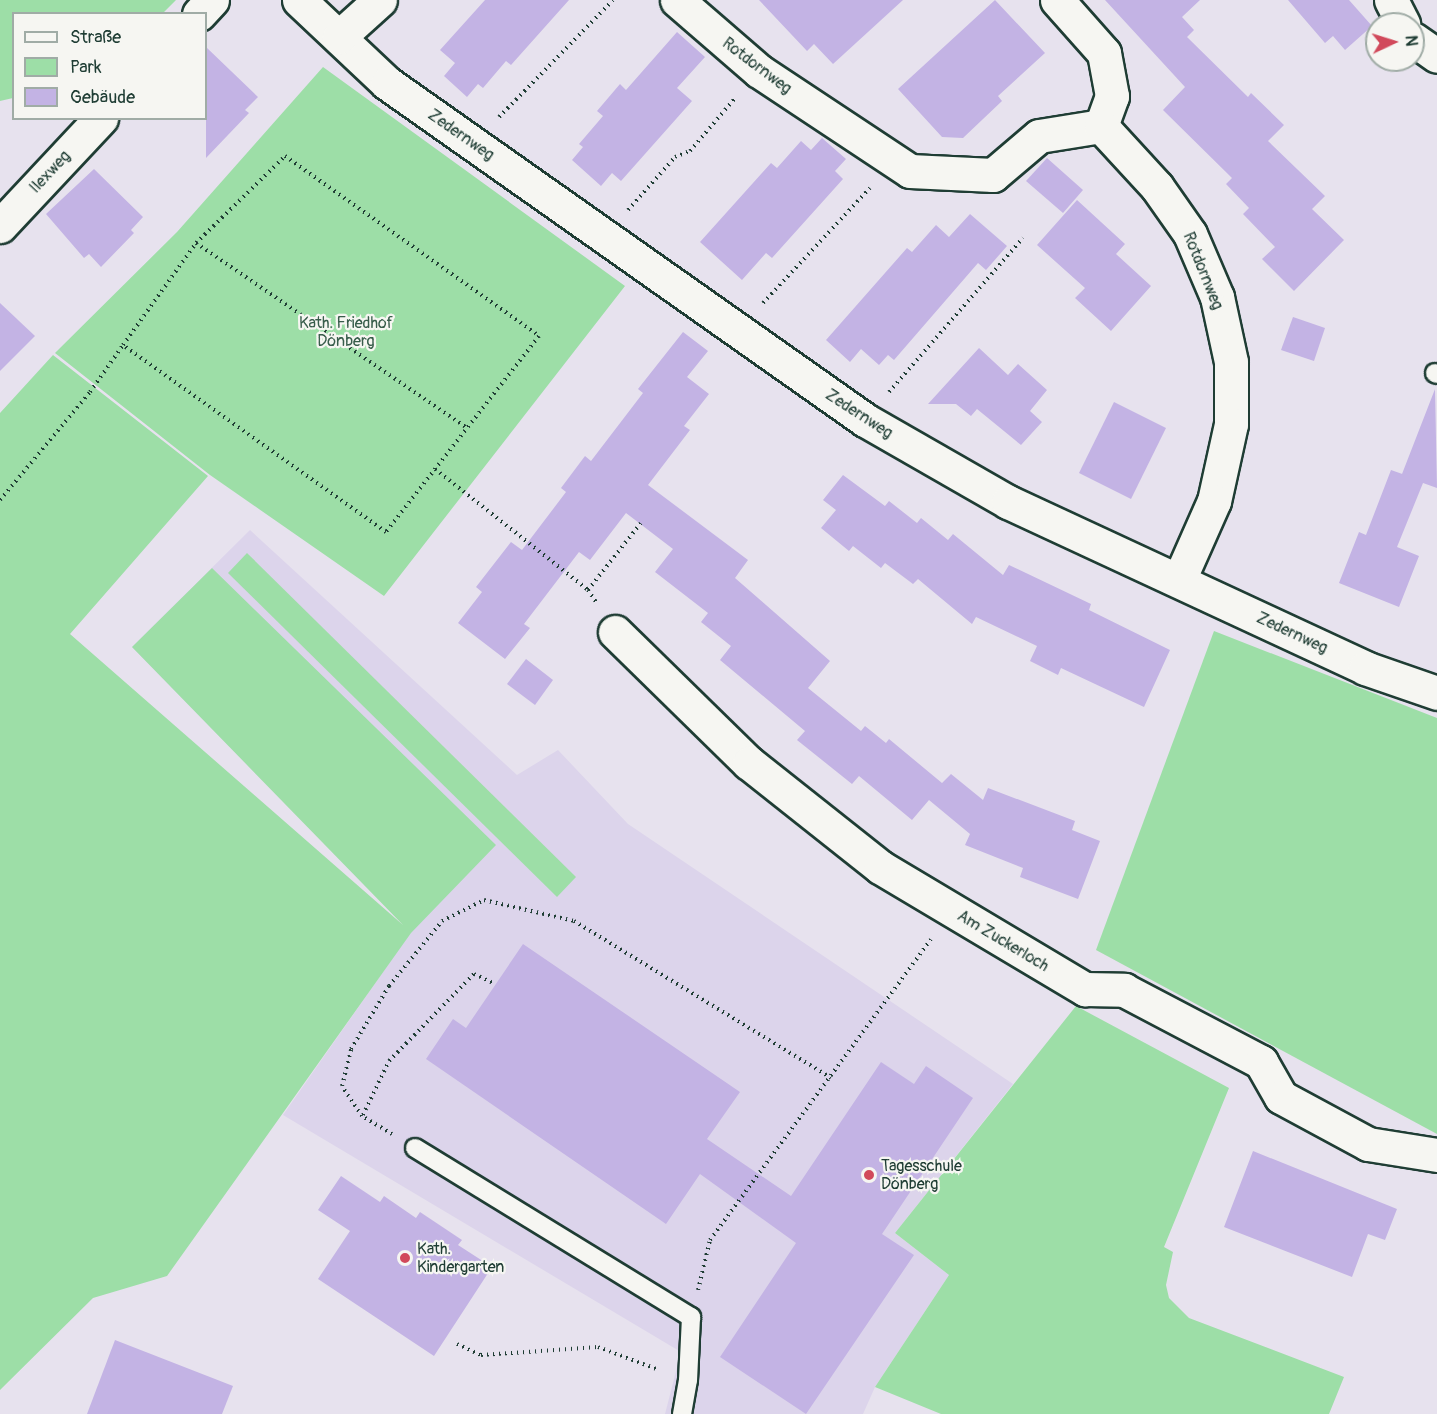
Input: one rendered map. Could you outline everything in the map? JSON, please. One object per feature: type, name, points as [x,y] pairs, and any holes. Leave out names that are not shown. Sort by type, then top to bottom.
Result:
[{"type":"street","points":[[201,12],[212,0]]},
{"type":"street","name":"Zedernweg","points":[[299,0],[387,83],[606,235],[865,420],[1008,502],[1365,668],[1437,693]]},
{"type":"street","points":[[339,38],[380,0]]},
{"type":"street","name":"Rotdornweg","points":[[677,0],[759,71],[893,162],[910,171],[993,175],[1040,136],[1101,126],[1157,187],[1190,234],[1217,297],[1231,362],[1231,424],[1214,501],[1179,580]]},
{"type":"street","points":[[1056,0],[1104,53],[1112,96],[1101,126]]},
{"type":"street","name":"Ilexweg","points":[[0,226],[99,120]]},
{"type":"street","name":"Am Zuckerloch","points":[[615,632],[749,763],[880,867],[1084,989],[1124,990],[1262,1062],[1281,1097],[1368,1144],[1437,1155]]},
{"type":"lane","points":[[415,1148],[691,1317],[688,1380],[682,1414]]},
{"type":"path","points":[[473,144],[613,0]]},
{"type":"path","points":[[606,235],[675,157],[690,151],[759,71]]},
{"type":"path","points":[[0,500],[90,392],[123,345],[196,243],[285,156],[539,336],[386,532],[123,345]]},
{"type":"path","points":[[738,330],[893,162]]},
{"type":"path","points":[[865,420],[1023,238]]},
{"type":"path","points":[[196,243],[467,428]]},
{"type":"path","points":[[435,469],[588,590],[615,632]]},
{"type":"path","points":[[588,590],[641,524]]},
{"type":"path","points":[[415,1148],[362,1116],[342,1086],[351,1049],[389,986],[442,921],[484,900],[574,921],[831,1078]]},
{"type":"path","points":[[691,1317],[710,1240],[831,1078],[951,910]]},
{"type":"path","points":[[362,1116],[389,1061],[474,974],[495,984]]},
{"type":"path","points":[[457,1344],[482,1355],[598,1347],[688,1380]]},
{"type":"shaded area","points":[[250,530],[517,775],[558,750],[628,824],[1013,1084],[895,1233],[949,1275],[875,1387],[863,1414],[665,1414],[681,1352],[283,1115],[411,932],[132,647]]},
{"type":"green space","points":[[0,0],[176,0],[164,12],[12,12],[12,98],[0,101]]},
{"type":"green space","name":"Kath. Friedhof Dönberg","points":[[323,67],[625,286],[384,596],[210,475],[55,353],[177,232]]},
{"type":"green space","points":[[53,355],[208,476],[70,634],[403,925],[132,647],[212,568],[496,845],[411,933],[167,1276],[93,1298],[0,1390],[0,413]]},
{"type":"green space","points":[[247,553],[576,877],[557,897],[228,573]]},
{"type":"green space","points":[[1214,631],[1437,718],[1437,1134],[1096,950]]},
{"type":"green space","points":[[1076,1006],[1229,1088],[1164,1247],[1173,1252],[1166,1285],[1169,1298],[1189,1318],[1344,1377],[1329,1414],[941,1414],[875,1387],[949,1275],[895,1233]]},
{"type":"building","points":[[485,0],[569,0],[511,65],[506,61],[483,88],[478,84],[467,97],[444,76],[455,63],[440,50]]},
{"type":"building","points":[[759,0],[903,0],[833,64],[814,44],[807,51]]},
{"type":"building","points":[[995,0],[1045,53],[998,96],[1002,101],[963,138],[942,137],[898,89]]},
{"type":"building","points":[[1105,0],[1200,0],[1182,17],[1194,30],[1187,37],[1248,97],[1251,93],[1284,125],[1268,141],[1325,196],[1312,209],[1344,240],[1294,291],[1262,259],[1275,247],[1243,214],[1249,208],[1226,184],[1232,178],[1163,110],[1185,87]]},
{"type":"building","points":[[1288,0],[1349,0],[1365,18],[1365,32],[1345,50],[1333,36],[1325,43]]},
{"type":"building","points":[[677,32],[705,57],[677,88],[692,101],[621,181],[612,173],[601,186],[572,160],[583,147],[579,144],[603,116],[597,111],[620,84],[626,90]]},
{"type":"building","points":[[207,48],[258,97],[245,110],[249,113],[206,158]]},
{"type":"building","points":[[822,138],[846,159],[835,171],[843,179],[772,258],[766,253],[742,280],[700,242],[771,163],[777,168],[801,141],[811,150]]},
{"type":"building","points":[[1047,158],[1083,190],[1063,213],[1026,181]]},
{"type":"building","points":[[94,169],[143,217],[131,230],[134,233],[101,267],[89,254],[84,258],[46,214]]},
{"type":"building","points":[[1077,200],[1125,244],[1116,254],[1151,286],[1111,331],[1075,298],[1085,288],[1037,245]]},
{"type":"building","points":[[970,214],[1007,246],[986,270],[978,263],[894,360],[888,355],[879,365],[861,349],[850,362],[826,340],[907,248],[912,252],[936,225],[949,237]]},
{"type":"building","points":[[0,303],[35,336],[0,371]]},
{"type":"building","points":[[1293,317],[1325,328],[1314,361],[1281,350]]},
{"type":"building","points":[[683,332],[708,351],[687,377],[709,394],[684,426],[690,430],[648,485],[748,560],[735,578],[830,661],[808,688],[861,731],[865,726],[886,743],[889,739],[942,783],[951,774],[983,800],[988,788],[1075,821],[1072,830],[1100,841],[1078,899],[1020,877],[1023,868],[965,845],[970,834],[929,800],[912,820],[859,776],[852,784],[797,740],[805,731],[720,660],[731,646],[701,622],[708,613],[655,572],[673,549],[626,513],[590,560],[579,552],[524,624],[530,628],[505,659],[458,623],[482,592],[476,587],[511,542],[522,550],[566,492],[561,488],[585,456],[591,461],[643,393],[638,389]]},
{"type":"building","points":[[979,348],[1008,375],[1018,364],[1047,390],[1030,411],[1042,422],[1021,445],[977,409],[971,416],[956,404],[928,404]]},
{"type":"building","points":[[1435,389],[1437,488],[1423,483],[1397,547],[1419,556],[1399,607],[1339,583],[1359,532],[1366,535],[1391,470],[1402,474]]},
{"type":"building","points":[[1114,402],[1166,428],[1131,499],[1079,473]]},
{"type":"building","points":[[843,475],[885,506],[889,501],[917,523],[921,518],[948,540],[953,534],[1003,575],[1009,565],[1091,604],[1089,610],[1170,650],[1144,707],[1061,668],[1058,675],[1030,661],[1037,646],[976,617],[972,624],[918,579],[913,584],[885,563],[881,568],[853,546],[849,551],[821,528],[836,510],[823,500]]},
{"type":"building","points":[[526,659],[553,680],[535,705],[507,684]]},
{"type":"building","name":"Tagesschule Dönberg","points":[[523,944],[740,1092],[707,1139],[791,1196],[881,1062],[914,1084],[926,1066],[973,1098],[882,1234],[914,1255],[806,1414],[720,1357],[796,1243],[700,1174],[666,1224],[426,1059],[453,1019],[466,1028]]},
{"type":"building","points":[[1253,1151],[1397,1209],[1385,1240],[1368,1234],[1352,1277],[1224,1227]]},
{"type":"building","name":"Kath. Kindergarten","points":[[341,1176],[380,1202],[384,1196],[416,1218],[420,1212],[462,1240],[458,1245],[492,1267],[434,1356],[318,1279],[350,1231],[318,1210]]},
{"type":"building","points":[[115,1340],[233,1386],[222,1414],[87,1414]]},
{"type":"place","name":"Tagesschule Dönberg","points":[[869,1175]]},
{"type":"place","name":"Kath. Kindergarten","points":[[405,1258]]}]
